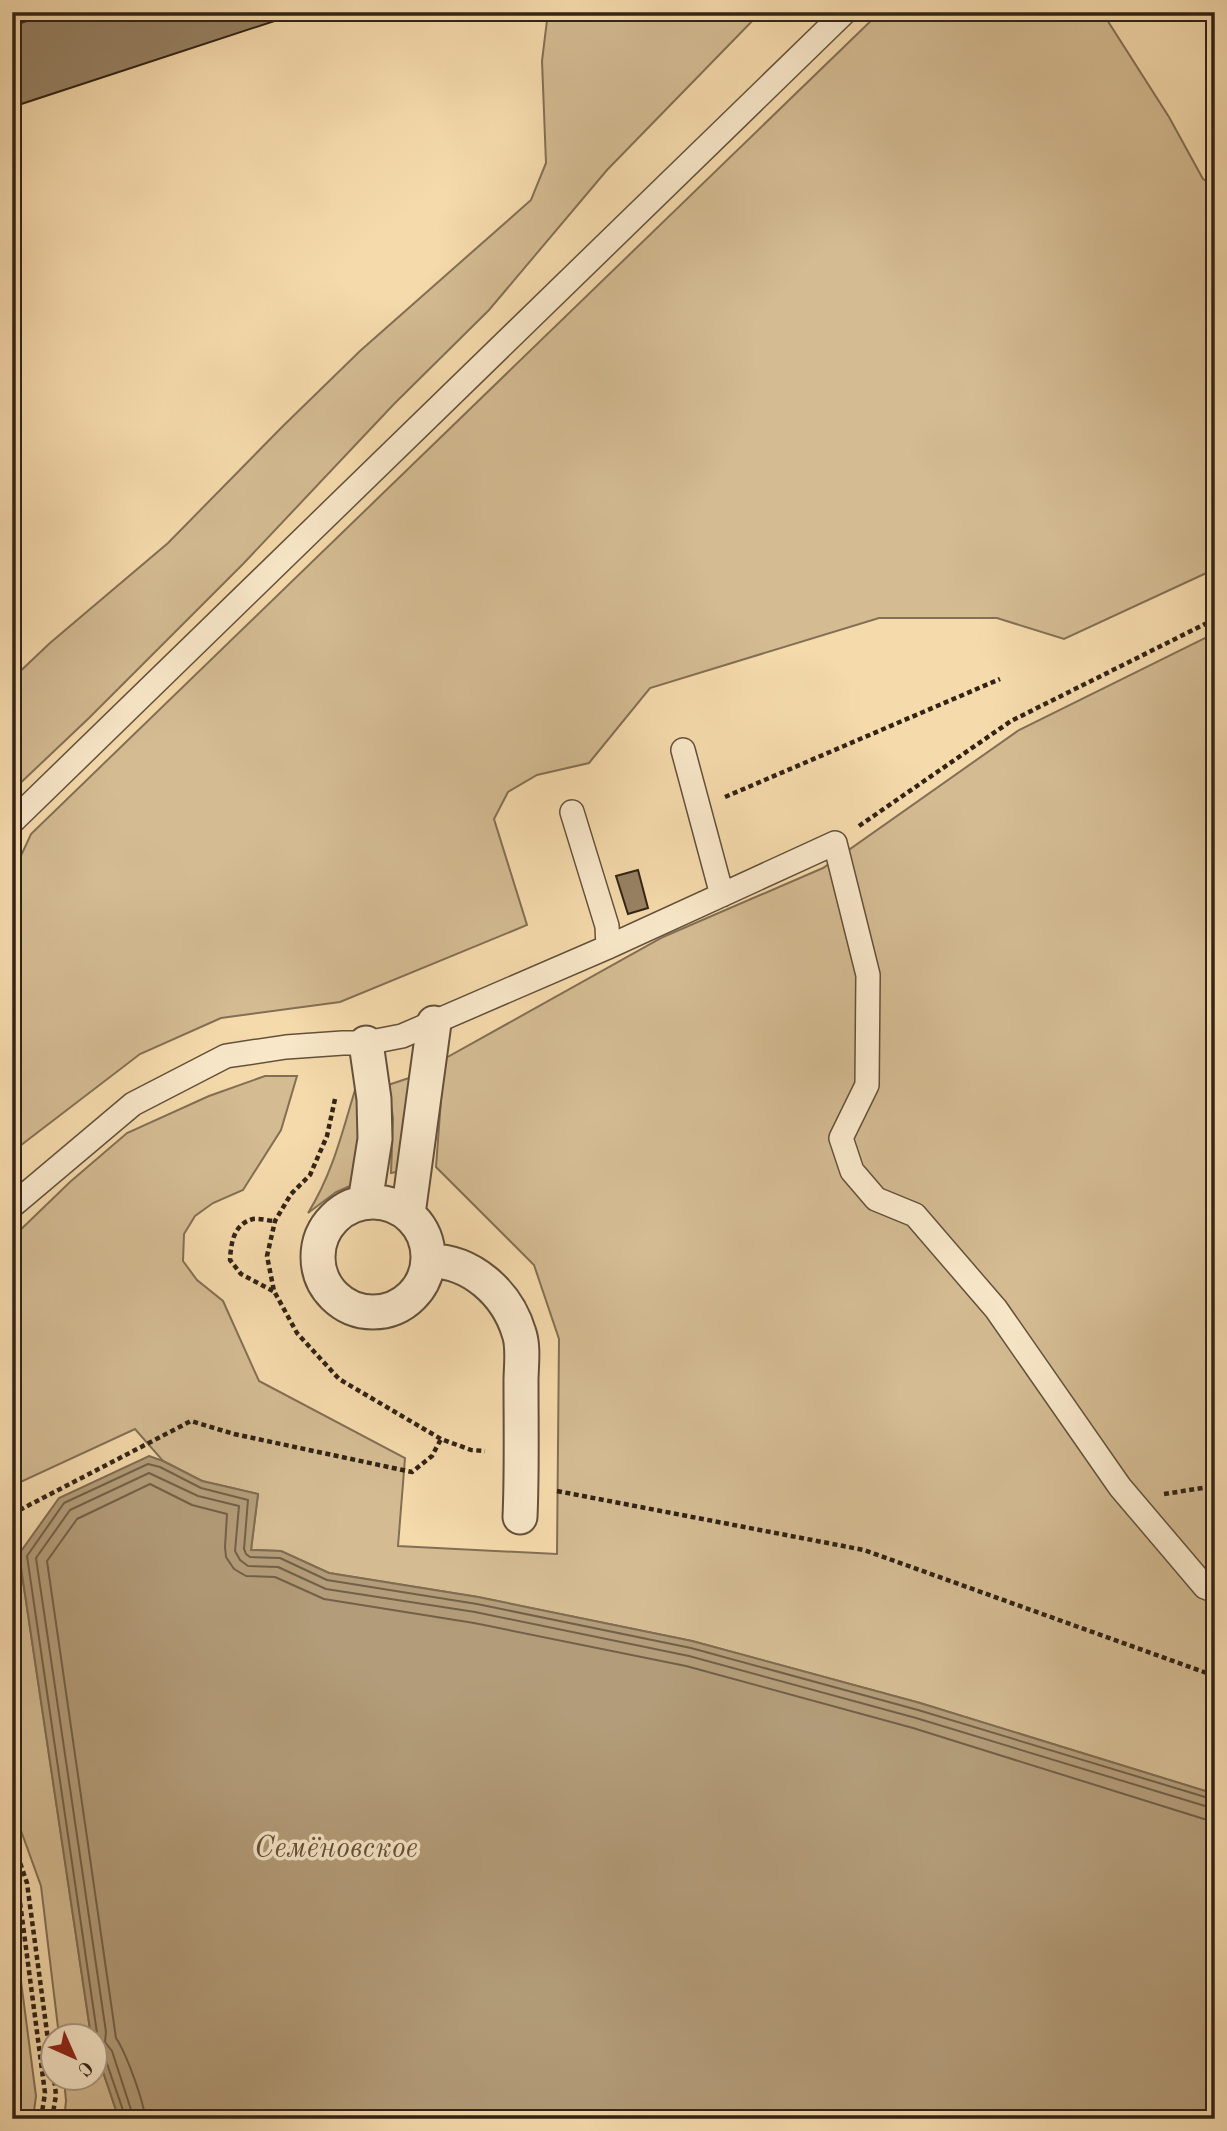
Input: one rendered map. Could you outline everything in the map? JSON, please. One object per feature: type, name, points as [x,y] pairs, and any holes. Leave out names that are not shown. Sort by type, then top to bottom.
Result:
[{"type":"street","points":[[408,1214],[434,1023]]},
{"type":"street","points":[[354,1043],[374,1099],[375,1139],[365,1202]]},
{"type":"street","points":[[365,1202],[396,1206],[408,1214],[425,1238],[428,1261],[424,1280],[412,1298],[394,1310],[372,1314],[350,1309],[332,1296],[320,1278],[317,1256],[322,1235],[334,1217],[352,1205],[365,1202]]},
{"type":"street","points":[[428,1261],[442,1261],[468,1268],[481,1278],[506,1304],[520,1335],[520,1517]]},
{"type":"lane","points":[[12,822],[845,12]]},
{"type":"lane","points":[[683,750],[722,895]]},
{"type":"lane","points":[[572,812],[607,926],[608,947]]},
{"type":"lane","points":[[12,1206],[133,1104],[226,1056],[286,1047],[402,1037],[835,843],[868,975],[867,1085],[841,1138],[852,1171],[876,1199],[915,1215],[996,1309],[1120,1487],[1205,1587],[1215,1591]]},
{"type":"path","points":[[835,843],[1011,721],[1215,619]]},
{"type":"path","points":[[699,809],[1000,679]]},
{"type":"path","points":[[354,1043],[327,1136],[310,1175],[291,1194],[275,1222],[267,1256],[274,1291],[297,1333],[339,1379],[441,1439],[471,1450]]},
{"type":"path","points":[[274,1291],[241,1274],[230,1260],[232,1239],[241,1226],[254,1219],[275,1222]]},
{"type":"path","points":[[12,1514],[191,1421],[234,1434],[412,1472],[432,1456],[441,1439]]},
{"type":"path","points":[[1130,1499],[1215,1486]]},
{"type":"path","points":[[561,1492],[864,1550],[1215,1676]]},
{"type":"path","points":[[12,1839],[27,1883],[46,2022]]},
{"type":"path","points":[[12,1870],[18,1886],[45,2093],[41,2119]]},
{"type":"path","points":[[52,2119],[56,2092]]},
{"type":"shaded area","points":[[548,12],[761,12],[607,170],[489,310],[394,404],[243,564],[12,791],[12,679],[50,643],[168,543],[360,351],[531,200],[546,163],[542,61]]},
{"type":"shaded area","points":[[880,12],[1102,12],[1169,117],[1203,179],[1215,186],[1215,569],[1064,639],[997,618],[879,618],[650,688],[589,763],[537,775],[508,792],[494,819],[527,925],[340,1002],[221,1018],[140,1054],[12,1152],[12,875],[31,834]]},
{"type":"shaded area","points":[[1215,633],[1215,1794],[920,1703],[692,1641],[478,1597],[329,1573],[281,1551],[251,1550],[258,1494],[202,1481],[163,1461],[135,1429],[12,1486],[12,1238],[70,1182],[127,1133],[209,1096],[265,1076],[297,1076],[281,1130],[243,1190],[213,1203],[195,1216],[184,1234],[183,1261],[197,1280],[223,1301],[259,1381],[405,1458],[398,1546],[557,1554],[559,1339],[534,1265],[436,1167],[444,1059],[663,937],[823,868],[1019,730]]},
{"type":"shaded area","points":[[418,1075],[402,1171],[391,1173],[393,1118],[388,1085]]},
{"type":"shaded area","points":[[355,1090],[361,1123],[356,1172],[350,1186],[336,1192],[308,1213],[330,1169]]},
{"type":"shaded area","points":[[12,1554],[19,1554],[89,2022],[57,2022],[41,1886],[15,1814],[12,1782]]},
{"type":"shaded area","points":[[12,1912],[36,2096],[33,2119],[12,2119]]},
{"type":"shaded area","points":[[108,2086],[119,2119],[64,2119],[65,2092],[108,2092]]},
{"type":"water","name":"Семёновское","points":[[149,1456],[202,1481],[258,1494],[251,1550],[281,1551],[329,1573],[478,1597],[692,1641],[920,1703],[1215,1794],[1215,2119],[119,2119],[108,2086],[108,2022],[89,2022],[19,1554],[59,1498]]},
{"type":"building","points":[[53,12],[302,12],[12,107],[12,26]]},
{"type":"building","points":[[638,870],[648,908],[628,914],[616,876]]}]
